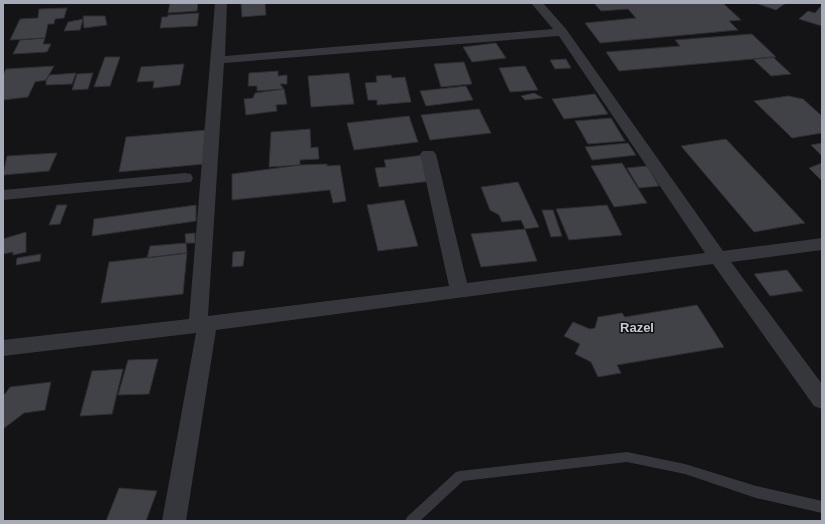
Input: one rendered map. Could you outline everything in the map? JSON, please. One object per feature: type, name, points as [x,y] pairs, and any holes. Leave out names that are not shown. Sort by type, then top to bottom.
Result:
[{"type":"street","points":[[174,521],[202,324],[221,3]]},
{"type":"street","points":[[537,3],[562,32],[719,259],[822,400]]},
{"type":"street","points":[[218,60],[562,32]]},
{"type":"street","points":[[428,154],[460,291]]},
{"type":"street","points":[[3,195],[185,178]]},
{"type":"street","points":[[3,348],[719,259],[822,244]]},
{"type":"lane","points":[[411,521],[460,476],[627,457],[685,469],[756,492],[822,508]]},
{"type":"building","points":[[170,3],[198,3],[197,11],[168,13]]},
{"type":"building","points":[[241,3],[265,3],[266,15],[242,17]]},
{"type":"building","points":[[594,3],[723,3],[741,20],[729,21],[738,30],[600,43],[585,23],[636,18],[628,9],[601,11]]},
{"type":"building","points":[[755,3],[786,3],[776,10]]},
{"type":"building","points":[[822,5],[822,26],[799,19],[808,11],[815,13]]},
{"type":"building","points":[[67,8],[64,18],[55,19],[54,24],[48,24],[45,38],[10,40],[20,19],[38,18],[39,9]]},
{"type":"building","points":[[199,13],[197,26],[160,28],[162,17],[167,17],[168,15]]},
{"type":"building","points":[[83,16],[105,16],[107,25],[84,28]]},
{"type":"building","points":[[83,19],[80,30],[64,31],[68,22]]},
{"type":"building","points":[[752,34],[776,57],[619,71],[606,52],[680,46],[675,40]]},
{"type":"building","points":[[45,38],[43,44],[51,44],[47,52],[13,54],[20,40]]},
{"type":"building","points":[[496,43],[506,58],[472,62],[463,47]]},
{"type":"building","points":[[105,57],[120,57],[110,86],[94,87]]},
{"type":"building","points":[[773,57],[791,74],[771,76],[753,59]]},
{"type":"building","points":[[566,59],[571,68],[555,69],[550,60]]},
{"type":"building","points":[[464,62],[472,84],[441,87],[434,64]]},
{"type":"building","points":[[184,64],[180,85],[153,88],[154,81],[137,82],[141,67]]},
{"type":"building","points":[[54,66],[46,80],[35,82],[28,97],[3,100],[3,75],[6,69]]},
{"type":"building","points":[[525,66],[538,90],[510,92],[499,68]]},
{"type":"building","points":[[278,71],[278,76],[287,75],[287,84],[280,84],[284,89],[257,91],[257,86],[248,86],[249,73]]},
{"type":"building","points":[[76,73],[72,84],[46,85],[46,80],[50,75]]},
{"type":"building","points":[[93,73],[88,89],[72,90],[77,74]]},
{"type":"building","points":[[349,73],[354,104],[311,107],[308,76]]},
{"type":"building","points":[[391,75],[392,78],[405,77],[411,102],[377,105],[377,100],[368,100],[365,83],[377,82],[376,76]]},
{"type":"building","points":[[466,86],[473,100],[426,106],[420,91]]},
{"type":"building","points":[[284,89],[287,104],[276,105],[277,111],[246,115],[244,99],[253,98],[255,93]]},
{"type":"building","points":[[534,93],[543,98],[525,100],[521,96]]},
{"type":"building","points":[[595,94],[608,114],[564,119],[552,99]]},
{"type":"building","points":[[788,96],[803,99],[822,116],[822,133],[792,138],[754,101]]},
{"type":"building","points":[[479,109],[491,133],[430,140],[421,115]]},
{"type":"building","points":[[409,116],[418,142],[354,150],[347,123]]},
{"type":"building","points":[[611,118],[625,141],[588,144],[575,121]]},
{"type":"building","points":[[310,129],[311,148],[318,147],[319,159],[300,160],[300,165],[269,167],[271,132]]},
{"type":"building","points":[[207,130],[204,164],[119,172],[126,137]]},
{"type":"building","points":[[726,139],[805,223],[754,232],[681,146]]},
{"type":"building","points":[[628,143],[636,155],[592,160],[585,147]]},
{"type":"building","points":[[822,143],[822,156],[811,145]]},
{"type":"building","points":[[57,153],[49,171],[3,175],[7,156]]},
{"type":"building","points":[[424,155],[432,181],[379,187],[375,168],[386,167],[384,160]]},
{"type":"building","points":[[622,163],[647,203],[614,207],[591,166]]},
{"type":"building","points":[[822,163],[822,181],[809,168]]},
{"type":"building","points":[[327,164],[327,166],[340,165],[346,201],[333,203],[330,190],[232,200],[232,174],[300,165]]},
{"type":"building","points":[[647,166],[659,186],[639,188],[627,168]]},
{"type":"building","points":[[518,182],[539,227],[525,229],[521,220],[502,222],[499,215],[490,210],[481,187]]},
{"type":"building","points":[[404,200],[418,246],[378,251],[367,205]]},
{"type":"building","points":[[57,205],[67,205],[60,224],[49,225]]},
{"type":"building","points":[[196,205],[196,221],[92,236],[94,219]]},
{"type":"building","points":[[607,205],[622,235],[569,240],[556,209]]},
{"type":"building","points":[[542,210],[553,210],[562,236],[551,237]]},
{"type":"building","points":[[525,229],[537,261],[481,267],[471,234]]},
{"type":"building","points":[[26,232],[26,252],[13,255],[13,252],[3,254],[3,239]]},
{"type":"building","points":[[195,233],[195,243],[186,243],[185,234]]},
{"type":"building","points":[[186,243],[187,253],[147,258],[150,246]]},
{"type":"building","points":[[245,251],[243,266],[232,267],[233,252]]},
{"type":"building","points":[[187,253],[183,294],[101,303],[109,262]]},
{"type":"building","points":[[41,254],[40,261],[16,265],[17,258]]},
{"type":"building","points":[[787,270],[803,291],[770,296],[754,274]]},
{"type":"building","points":[[697,305],[724,347],[617,365],[621,373],[598,377],[591,362],[575,354],[580,344],[564,336],[573,322],[590,329],[595,328],[598,317],[622,313],[625,317]]},
{"type":"building","points":[[158,359],[149,394],[118,395],[128,360]]},
{"type":"building","points":[[123,369],[112,414],[80,416],[92,371]]},
{"type":"building","points":[[51,382],[45,410],[24,413],[3,429],[3,394],[5,394],[10,387]]},
{"type":"building","points":[[119,488],[157,491],[146,521],[106,521]]},
{"type":"district","name":"Razel","points":[[637,327]]}]
